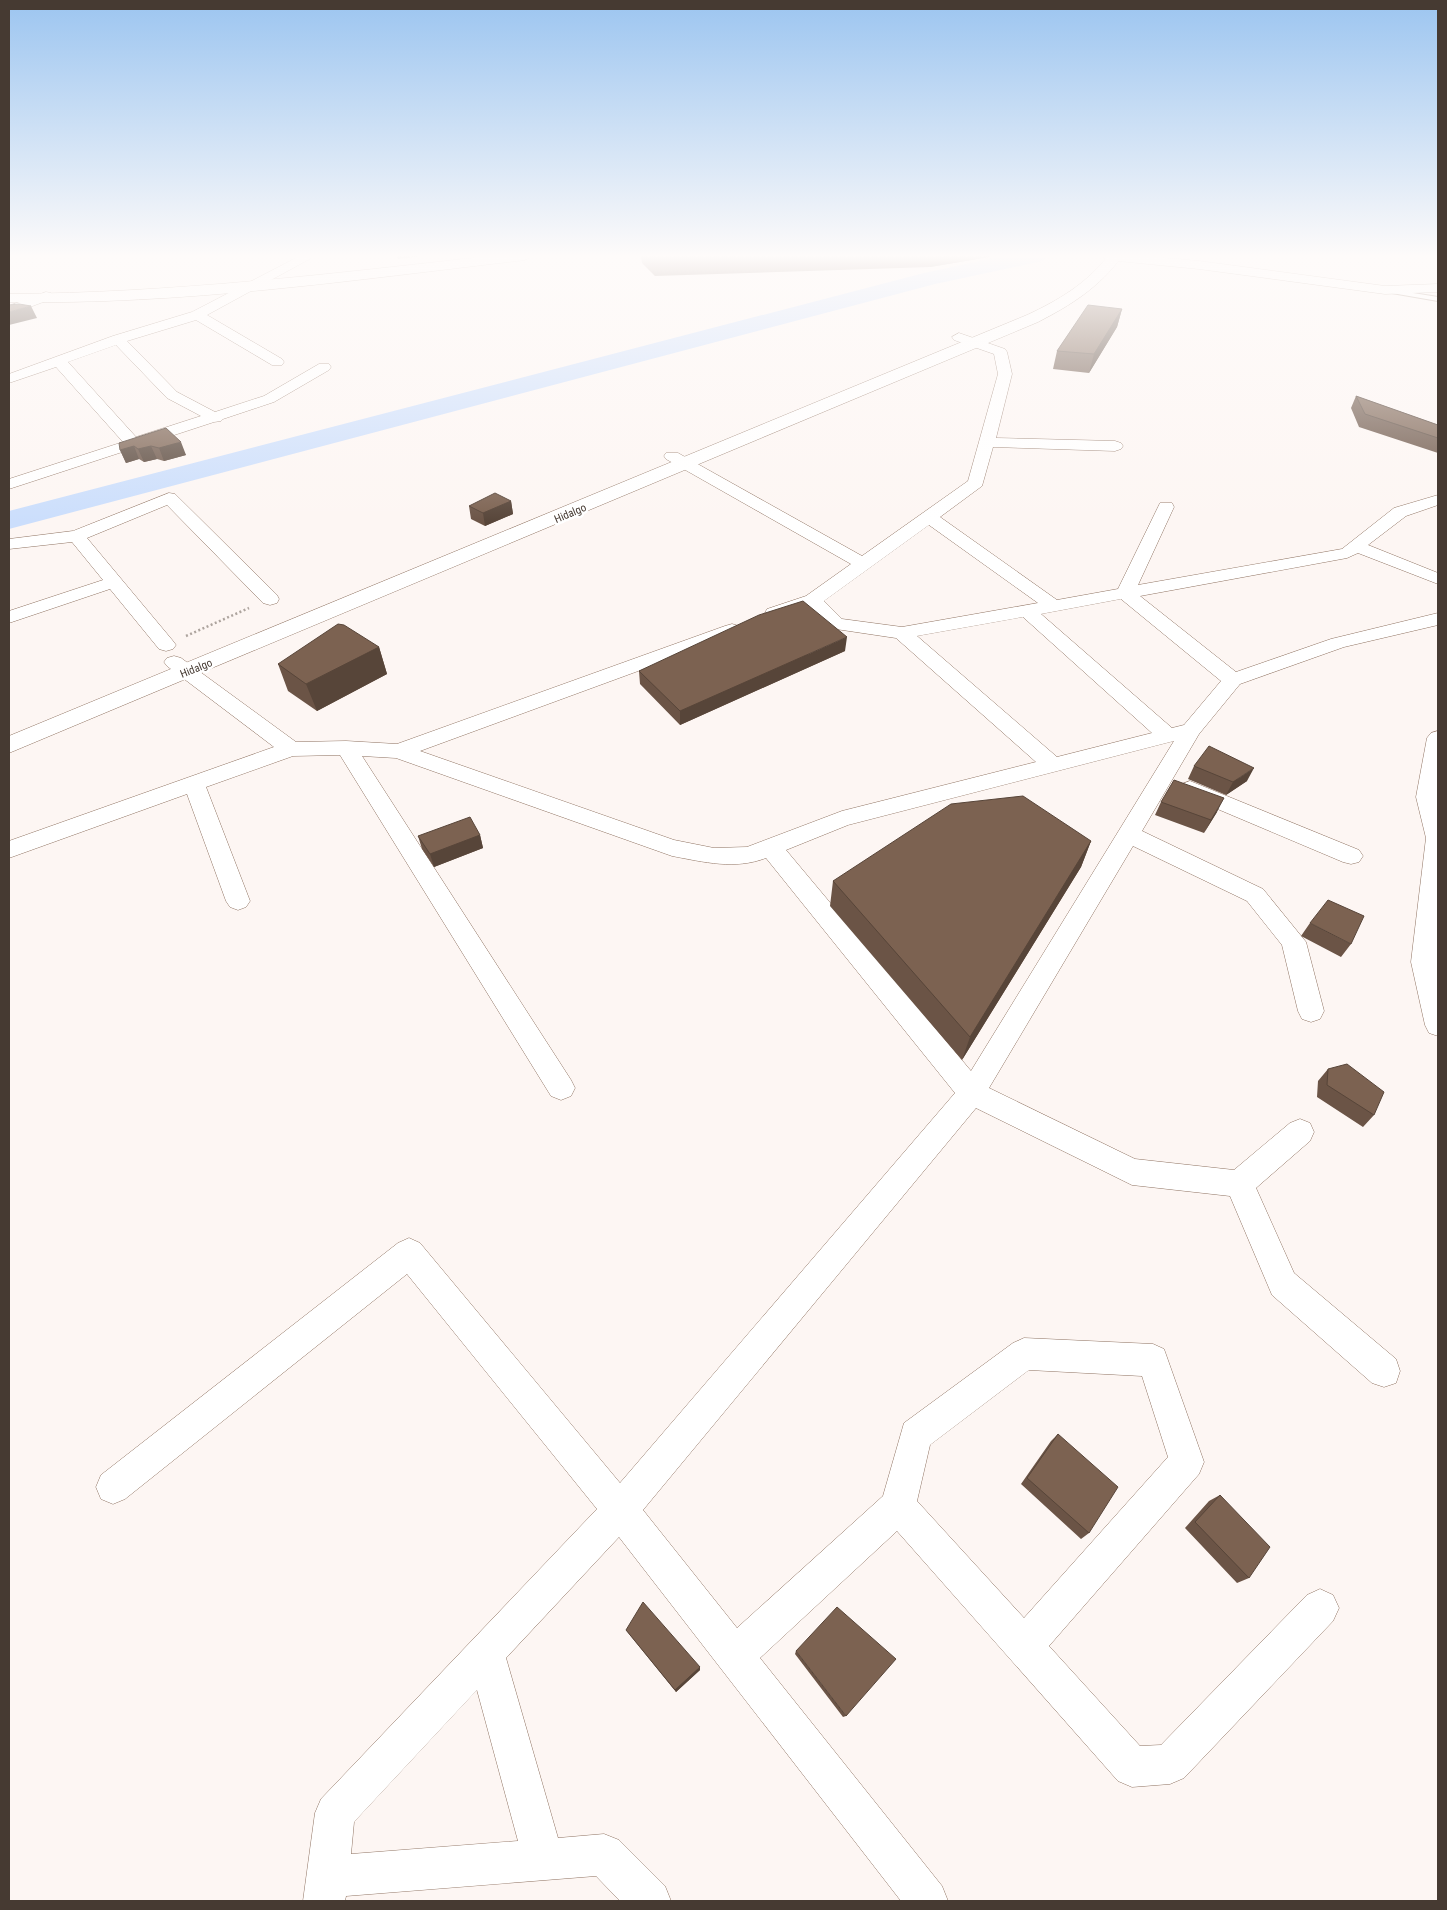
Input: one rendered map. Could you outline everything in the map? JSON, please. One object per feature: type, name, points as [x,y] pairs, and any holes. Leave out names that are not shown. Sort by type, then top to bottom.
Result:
[{"type":"main road","name":"Hidalgo","points":[[9,727],[175,659],[679,460],[955,345]]},
{"type":"main road","name":"Hidalgo","points":[[9,744],[175,659]]},
{"type":"street","points":[[9,379],[100,345]]},
{"type":"street","points":[[124,345],[172,395],[216,418]]},
{"type":"street","points":[[248,345],[277,362]]},
{"type":"street","points":[[398,751],[711,639],[751,621],[813,600],[976,483],[1005,374],[1000,352],[981,345]]},
{"type":"street","points":[[58,360],[133,443]]},
{"type":"street","points":[[9,484],[269,400],[324,367]]},
{"type":"street","points":[[987,442],[1114,446]]},
{"type":"street","points":[[679,460],[863,564]]},
{"type":"street","points":[[9,544],[76,536],[169,498],[270,599]]},
{"type":"street","points":[[813,600],[836,624],[902,633],[1347,553],[1400,512],[1438,500]]},
{"type":"street","points":[[1125,593],[1166,507]]},
{"type":"street","points":[[929,517],[1054,606]]},
{"type":"street","points":[[76,536],[175,659],[291,749]]},
{"type":"street","points":[[1356,546],[1438,579]]},
{"type":"street","points":[[9,617],[114,582]]},
{"type":"street","points":[[1125,593],[1233,680]]},
{"type":"street","points":[[1027,611],[1179,733]]},
{"type":"street","points":[[650,1901],[604,1855],[544,1860],[326,1889],[335,1813],[620,1510],[972,1092],[1163,777],[1179,733],[1233,680],[1338,643],[1438,619]]},
{"type":"street","points":[[902,633],[1053,765]]},
{"type":"street","points":[[9,850],[291,749],[346,748],[398,751],[672,848],[714,856],[749,855],[842,819],[1179,733]]},
{"type":"street","points":[[1438,738],[1427,797],[1437,838],[1424,962],[1438,1025]]},
{"type":"street","points":[[346,748],[561,1088]]},
{"type":"street","points":[[1163,777],[1351,856]]},
{"type":"street","points":[[194,784],[238,900]]},
{"type":"street","points":[[1128,834],[1255,895],[1294,942],[1311,1011]]},
{"type":"street","points":[[771,848],[972,1092],[1132,1172],[1239,1184],[1300,1132]]},
{"type":"street","points":[[1239,1184],[1283,1284],[1384,1371]]},
{"type":"street","points":[[113,1487],[408,1253],[620,1510],[927,1901]]},
{"type":"street","points":[[734,1656],[898,1506],[916,1435],[1024,1354],[1153,1360],[1186,1462],[1024,1646]]},
{"type":"street","points":[[898,1506],[1132,1767],[1170,1764],[1320,1608]]},
{"type":"street","points":[[486,1653],[544,1860]]},
{"type":"path","points":[[175,659],[270,599]]},
{"type":"building","points":[[1061,345],[1100,345],[1094,354],[1057,351]]},
{"type":"building","points":[[1356,396],[1438,425],[1438,438],[1365,414]]},
{"type":"building","points":[[166,428],[181,442],[159,448],[151,446],[138,449],[134,446],[120,450],[119,443]]},
{"type":"building","points":[[495,493],[511,501],[483,513],[469,506]]},
{"type":"building","points":[[803,601],[847,637],[680,711],[639,671],[759,615]]},
{"type":"building","points":[[338,624],[344,625],[379,647],[306,684],[278,664]]},
{"type":"building","points":[[1209,746],[1254,768],[1233,782],[1194,766]]},
{"type":"building","points":[[1174,780],[1224,798],[1211,820],[1161,802]]},
{"type":"building","points":[[1023,796],[1091,841],[970,1037],[833,881],[951,804]]},
{"type":"building","points":[[470,817],[480,835],[430,854],[418,836]]},
{"type":"building","points":[[1328,900],[1364,916],[1351,944],[1310,923]]},
{"type":"building","points":[[1347,1064],[1384,1092],[1374,1115],[1327,1085],[1328,1069]]},
{"type":"building","points":[[1058,1434],[1118,1487],[1089,1533],[1027,1478]]},
{"type":"building","points":[[1220,1495],[1270,1547],[1249,1578],[1195,1522]]},
{"type":"building","points":[[643,1602],[700,1667],[675,1690],[626,1630]]},
{"type":"building","points":[[837,1607],[896,1659],[846,1716],[796,1651]]},
{"type":"waterway","points":[[9,520],[676,345]]}]
